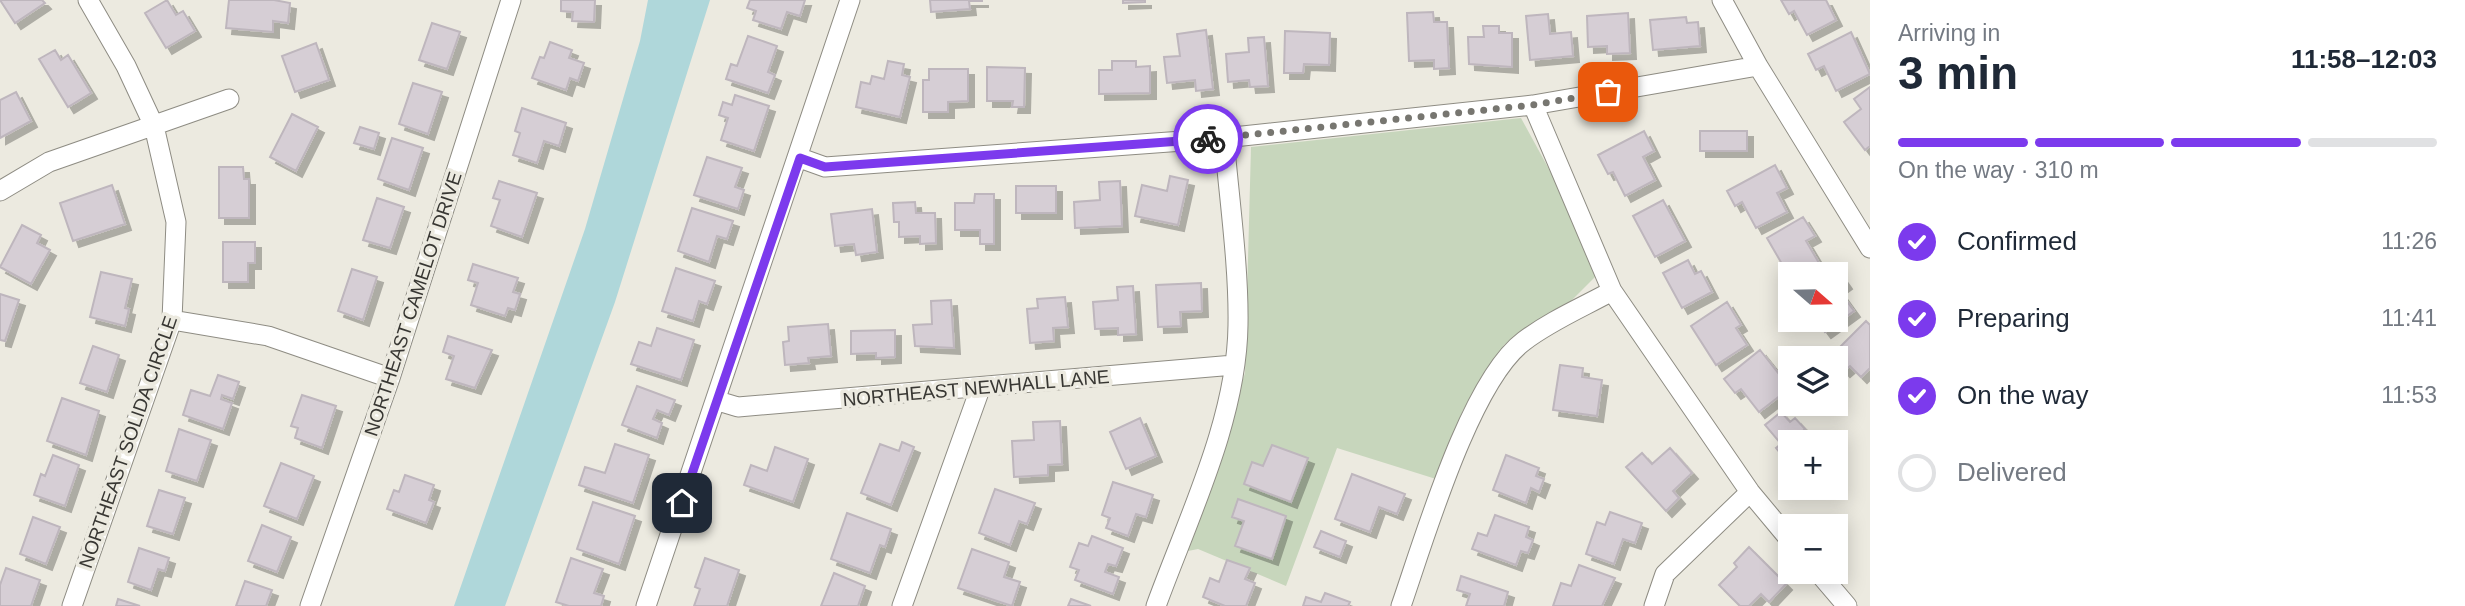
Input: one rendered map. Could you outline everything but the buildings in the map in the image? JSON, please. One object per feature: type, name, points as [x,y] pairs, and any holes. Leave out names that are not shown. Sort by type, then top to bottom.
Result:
[{"type":"street","name":"NORTHEAST SOLIDA CIRCLE","points":[[72,606],[172,320],[176,222],[154,126],[126,66],[89,0]]},
{"type":"street","name":"NORTHEAST CAMELOT DRIVE","points":[[310,606],[390,378],[512,0]]},
{"type":"street","points":[[646,606],[800,158],[850,0]]},
{"type":"street","points":[[1722,0],[1758,66],[1870,248]]},
{"type":"street","points":[[800,158],[825,167],[1224,138],[1533,105],[1758,66]]},
{"type":"street","points":[[0,191],[48,162],[229,99]]},
{"type":"street","points":[[1533,105],[1612,291],[1750,492],[1778,526]]},
{"type":"street","points":[[1156,606],[1212,454],[1228,401],[1234,365],[1238,324],[1224,138]]},
{"type":"street","points":[[1401,606],[1461,436],[1498,371],[1522,342],[1612,291]]},
{"type":"street","points":[[172,320],[268,336],[390,378]]},
{"type":"street","name":"NORTHEAST NEWHALL LANE","points":[[718,401],[738,407],[980,389],[1234,365]]},
{"type":"street","points":[[902,606],[980,389]]},
{"type":"street","points":[[1654,606],[1665,574],[1750,492]]},
{"type":"street","points":[[1828,584],[1847,606]]},
{"type":"green space","points":[[1521,118],[1556,182],[1596,276],[1566,306],[1517,334],[1504,345],[1463,410],[1436,479],[1337,448],[1286,586],[1198,549],[1188,551],[1245,373],[1251,147]]},
{"type":"water","points":[[648,0],[710,0],[615,302],[505,606],[454,606],[585,229],[640,41]]},
{"type":"way so far","points":[[1208,139],[1533,105],[1608,92]]},
{"type":"route","points":[[682,503],[800,158],[825,167],[1208,139]]}]
